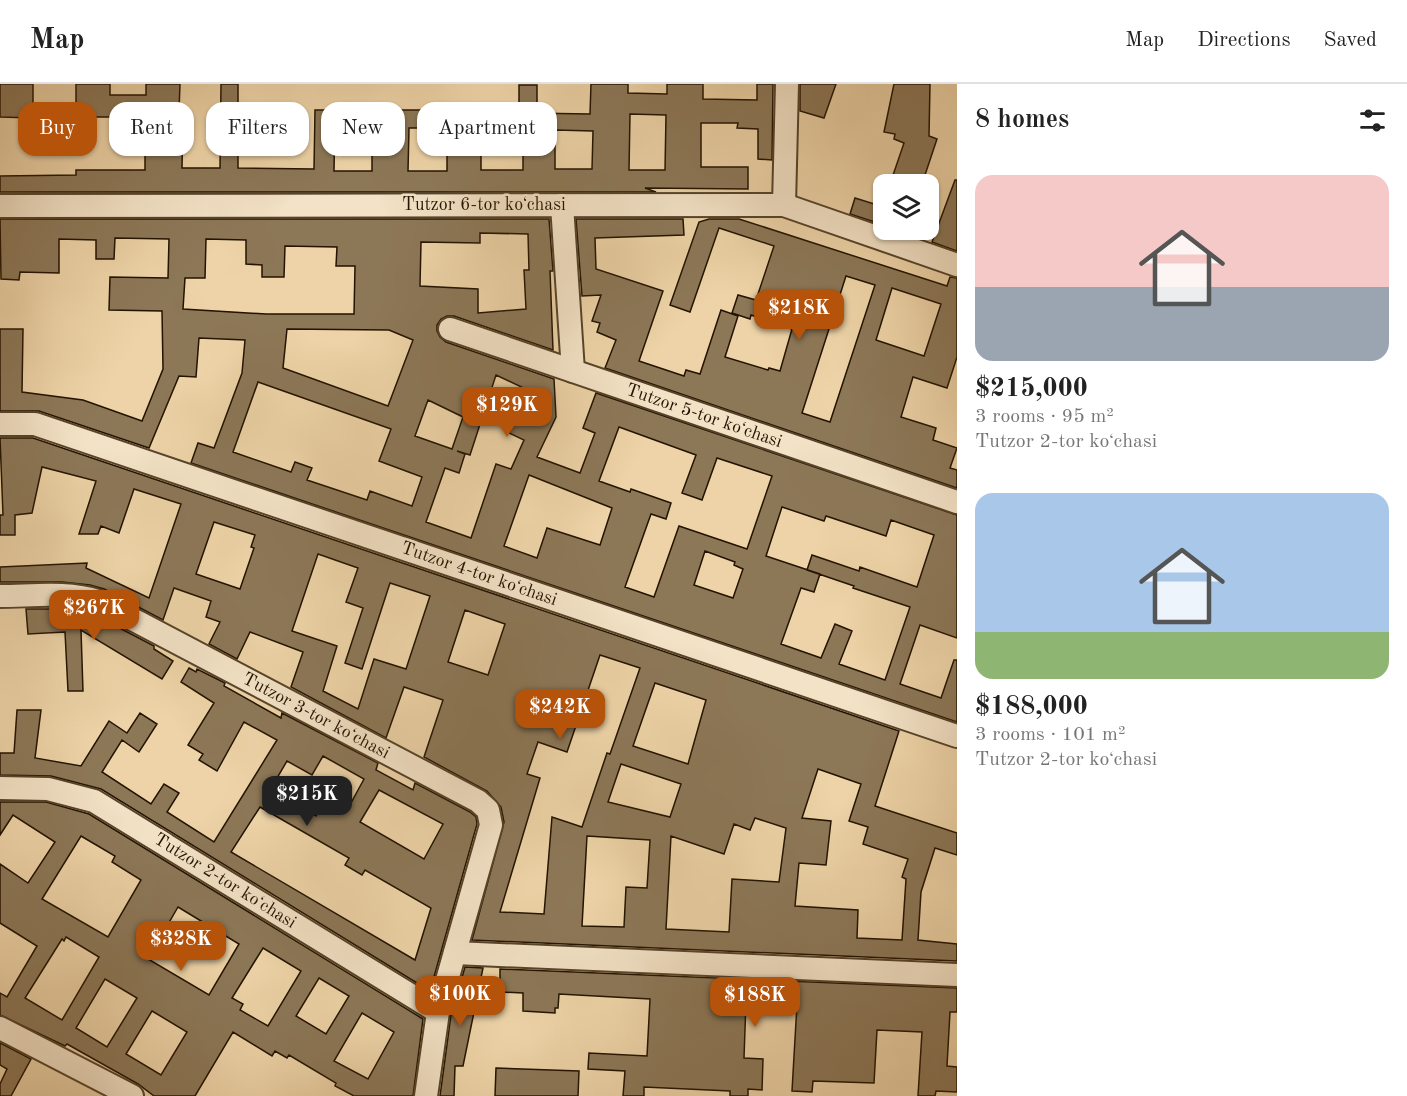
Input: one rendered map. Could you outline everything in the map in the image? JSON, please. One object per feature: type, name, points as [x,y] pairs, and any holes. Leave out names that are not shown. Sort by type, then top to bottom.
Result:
[{"type":"street","points":[[784,205],[787,84]]},
{"type":"street","points":[[562,205],[573,371]]},
{"type":"street","name":"Tutzor 6-tor koʻchasi","points":[[0,206],[784,205],[957,265]]},
{"type":"street","name":"Tutzor 5-tor koʻchasi","points":[[450,329],[957,502]]},
{"type":"street","name":"Tutzor 4-tor koʻchasi","points":[[0,424],[35,424],[957,736]]},
{"type":"street","name":"Tutzor 3-tor koʻchasi","points":[[0,597],[65,595],[83,596],[98,601],[484,806],[490,817],[491,825],[438,1012],[426,1096]]},
{"type":"street","name":"Tutzor 2-tor koʻchasi","points":[[0,788],[48,789],[94,801],[438,1012]]},
{"type":"street","points":[[455,953],[957,975]]},
{"type":"street","points":[[0,1028],[132,1096]]},
{"type":"building","points":[[0,84],[33,84],[33,102],[18,102],[18,118],[0,117]]},
{"type":"building","points":[[76,84],[110,84],[110,95],[146,95],[146,84],[180,84],[179,102],[109,102],[109,117],[97,117],[97,102],[76,102]]},
{"type":"building","points":[[221,84],[238,84],[238,102],[221,102]]},
{"type":"building","points":[[591,84],[628,84],[628,93],[667,94],[667,84],[703,84],[703,99],[757,100],[757,84],[773,84],[772,160],[758,159],[758,129],[737,128],[738,123],[701,123],[701,167],[748,167],[748,189],[645,188],[656,192],[0,192],[0,176],[76,175],[76,170],[145,170],[145,156],[182,156],[182,168],[220,168],[220,156],[238,156],[238,168],[314,169],[315,110],[321,110],[321,156],[334,156],[334,171],[372,171],[372,156],[405,156],[405,110],[417,110],[417,128],[409,128],[408,171],[447,171],[447,156],[481,156],[481,170],[523,170],[523,156],[555,156],[555,169],[592,169],[593,131],[557,130],[557,113],[590,114]],"holes":[[[630,114],[666,115],[665,170],[629,170]]]},
{"type":"building","points":[[800,84],[836,84],[824,118],[800,111]]},
{"type":"building","points":[[894,84],[930,84],[929,136],[937,139],[925,174],[893,174],[904,143],[894,139],[895,134],[884,132]]},
{"type":"building","points":[[519,85],[537,85],[537,102],[519,102]]},
{"type":"building","points":[[955,180],[957,180],[957,251],[932,242],[939,240],[939,223]]},
{"type":"building","points":[[855,198],[873,204],[873,221],[850,214]]},
{"type":"building","points":[[0,219],[549,219],[553,271],[550,271],[553,350],[454,316],[441,319],[437,325],[440,337],[446,342],[554,379],[556,417],[537,457],[580,473],[595,433],[583,428],[596,393],[957,515],[957,638],[920,625],[900,684],[941,698],[954,660],[957,660],[957,722],[191,463],[198,443],[214,448],[242,373],[245,340],[199,338],[196,377],[179,376],[149,448],[39,411],[0,411],[0,329],[23,329],[22,392],[83,400],[142,421],[163,369],[162,311],[109,310],[110,277],[168,278],[169,239],[115,238],[114,259],[96,259],[96,240],[59,239],[59,273],[20,272],[19,280],[1,279]],"holes":[[[480,233],[528,234],[529,270],[524,270],[526,309],[478,313],[478,289],[420,286],[421,242],[480,243]],[[206,239],[246,240],[246,264],[262,265],[262,277],[284,277],[285,246],[337,247],[336,266],[355,266],[354,314],[266,314],[183,309],[185,278],[205,278]],[[287,329],[389,330],[413,340],[388,406],[283,368]],[[496,375],[528,390],[509,433],[524,440],[511,469],[496,464],[471,538],[426,522],[445,468],[459,473],[465,454],[457,451],[470,455]],[[258,382],[391,429],[379,461],[422,477],[412,506],[370,491],[367,500],[307,480],[312,468],[295,462],[291,472],[233,452]],[[428,400],[463,417],[452,449],[415,436]],[[619,427],[696,455],[682,493],[702,500],[717,458],[772,476],[747,549],[679,526],[654,597],[625,587],[651,514],[666,519],[671,503],[599,481]],[[529,475],[612,508],[600,545],[547,528],[537,558],[504,546]],[[782,507],[824,521],[826,516],[886,536],[891,520],[934,535],[917,587],[860,567],[859,571],[812,555],[807,570],[766,556]],[[705,551],[735,562],[734,565],[743,569],[733,598],[694,585]],[[820,574],[854,586],[853,588],[910,607],[885,680],[839,664],[852,631],[835,624],[821,658],[781,644],[801,588],[814,592]]]},
{"type":"building","points":[[576,219],[683,219],[684,235],[595,238],[596,269],[663,291],[639,361],[684,376],[686,370],[700,374],[721,310],[738,316],[725,357],[768,370],[769,368],[780,371],[792,329],[751,315],[750,319],[732,313],[738,295],[756,300],[774,246],[719,228],[690,312],[670,305],[699,222],[709,219],[739,219],[947,286],[950,277],[957,278],[957,357],[947,388],[913,377],[901,417],[936,428],[933,440],[957,448],[950,468],[957,470],[957,488],[605,368],[616,340],[597,332],[600,323],[592,321],[601,295],[582,296]],"holes":[[[846,276],[875,285],[830,422],[802,413]],[[892,288],[941,304],[924,356],[876,340]]]},
{"type":"building","points":[[0,438],[33,438],[899,731],[875,806],[957,833],[957,855],[935,848],[921,892],[918,940],[957,944],[957,961],[472,940],[504,822],[501,807],[487,791],[424,757],[443,700],[404,687],[386,738],[291,687],[303,652],[250,632],[237,659],[209,644],[220,622],[206,617],[211,601],[174,588],[163,620],[104,589],[90,585],[62,582],[0,582],[0,567],[87,563],[86,568],[149,598],[181,504],[134,489],[119,533],[101,526],[98,534],[79,534],[96,481],[42,467],[32,513],[15,515],[15,535],[0,535],[0,515],[3,515]],"holes":[[[214,522],[255,535],[251,547],[254,548],[240,589],[196,574]],[[318,554],[358,568],[346,602],[363,608],[345,663],[362,669],[390,583],[430,596],[406,669],[374,659],[358,709],[323,691],[337,646],[292,631]],[[465,610],[505,624],[488,675],[448,662]],[[600,655],[640,668],[610,754],[607,753],[582,827],[552,817],[544,914],[500,912],[540,778],[527,774],[538,742],[567,752]],[[655,683],[706,700],[688,764],[633,746]],[[621,764],[681,784],[670,817],[608,802]],[[818,769],[861,784],[849,821],[868,827],[863,844],[908,859],[902,877],[906,879],[902,940],[857,938],[858,910],[795,906],[799,863],[826,865],[831,821],[802,818]],[[755,818],[786,828],[779,882],[732,879],[729,932],[666,929],[671,836],[724,854],[734,824],[750,830]],[[587,836],[650,840],[647,888],[626,887],[624,927],[582,926]]]},
{"type":"building","points":[[26,609],[61,609],[93,614],[154,646],[154,649],[173,661],[162,679],[81,630],[83,691],[68,691],[65,632],[28,634]]},
{"type":"building","points":[[189,668],[196,672],[197,669],[225,683],[224,686],[281,718],[282,713],[378,763],[376,770],[413,790],[415,783],[476,817],[477,824],[430,991],[101,789],[51,776],[0,775],[0,753],[14,753],[17,710],[41,710],[35,758],[81,766],[109,721],[127,733],[140,713],[157,724],[139,752],[122,740],[102,772],[151,804],[164,784],[179,793],[167,812],[214,842],[277,740],[244,722],[217,771],[199,760],[203,754],[188,745],[214,703],[181,682]],"holes":[[[323,756],[364,779],[346,812],[325,800],[316,816],[270,790],[287,761],[312,775]],[[379,790],[443,824],[424,859],[360,822]],[[260,807],[349,858],[345,865],[362,875],[365,870],[431,908],[415,960],[231,852]]]},
{"type":"building","points":[[0,802],[46,802],[89,814],[423,1019],[413,1096],[354,1096],[289,1055],[287,1058],[275,1051],[272,1056],[233,1032],[195,1096],[154,1096],[138,1084],[67,1044],[65,1046],[0,1015],[0,993],[7,997],[37,946],[0,923],[0,864],[28,883],[55,842],[13,815],[0,835]],"holes":[[[81,836],[115,856],[112,862],[141,880],[108,937],[42,899]],[[178,907],[239,944],[209,995],[148,959]],[[66,937],[99,957],[62,1020],[25,998],[62,939],[64,941]],[[263,948],[301,971],[268,1026],[240,1010],[243,1004],[232,998]],[[319,978],[349,996],[326,1034],[296,1016]],[[105,979],[137,998],[107,1047],[76,1028]],[[152,1011],[187,1032],[161,1075],[126,1054]],[[362,1013],[394,1032],[368,1079],[334,1061]]]},
{"type":"building","points":[[465,967],[483,968],[463,1066],[455,1066],[454,1096],[440,1096],[451,1015]]},
{"type":"building","points":[[500,969],[957,988],[957,1012],[950,1012],[947,1066],[957,1067],[957,1092],[936,1091],[935,1096],[918,1096],[922,1032],[877,1030],[874,1083],[813,1081],[812,1092],[792,1091],[797,1004],[746,1001],[744,1058],[763,1059],[762,1090],[748,1089],[748,1096],[730,1096],[730,1091],[644,1087],[644,1096],[623,1096],[625,1071],[588,1069],[589,1053],[647,1056],[650,999],[559,994],[558,1008],[555,1008],[555,1013],[523,1011],[523,993],[500,992]]},
{"type":"building","points":[[0,1043],[31,1059],[11,1096],[0,1096],[0,1084],[7,1069],[0,1065]]},
{"type":"building","points":[[496,1068],[579,1071],[578,1096],[495,1096]]}]
